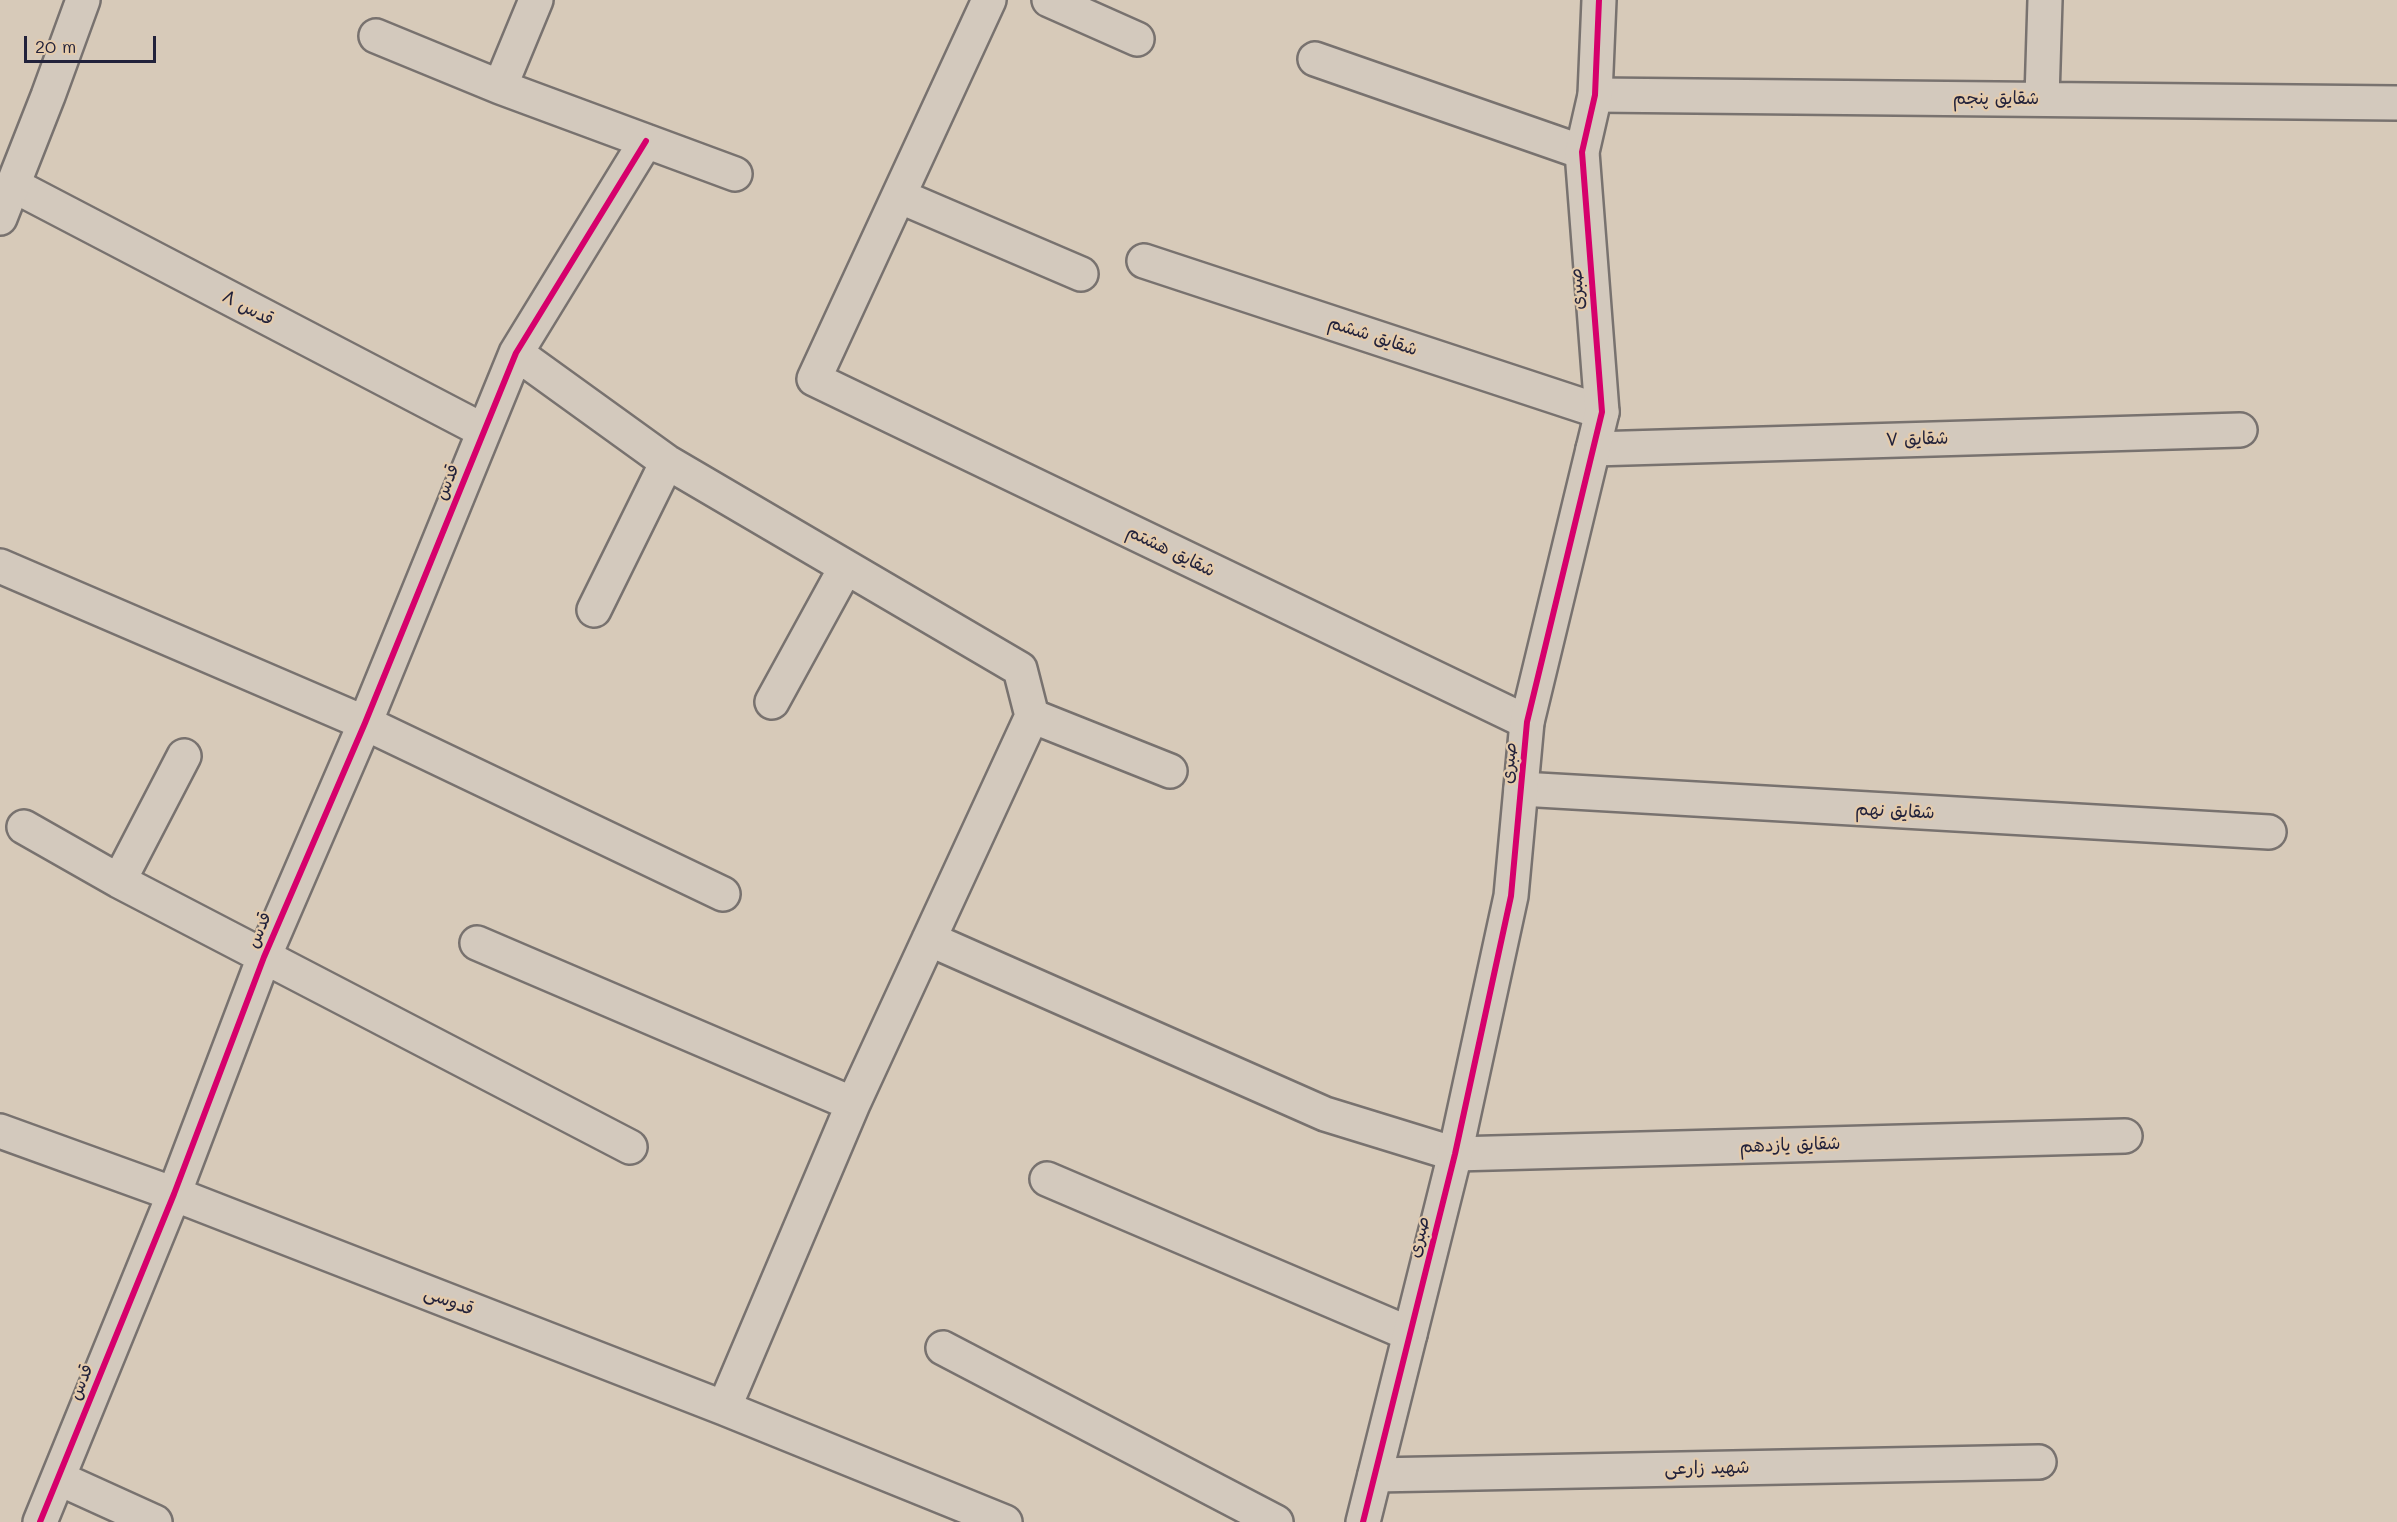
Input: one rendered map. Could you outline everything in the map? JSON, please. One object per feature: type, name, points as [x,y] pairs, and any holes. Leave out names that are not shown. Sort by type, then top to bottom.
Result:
[{"type":"street","points":[[0,218],[83,0]]},
{"type":"street","points":[[500,87],[536,0]]},
{"type":"street","points":[[989,0],[899,196],[1081,274]]},
{"type":"street","points":[[1049,0],[1137,39]]},
{"type":"street","name":"صبری","points":[[1363,1522],[1455,1154],[1511,896],[1527,722],[1602,412],[1582,152],[1595,95],[1599,0]]},
{"type":"street","points":[[2042,98],[2045,0]]},
{"type":"street","points":[[376,36],[500,87],[735,174]]},
{"type":"street","points":[[1315,59],[1582,152]]},
{"type":"street","name":"شقایق پنجم","points":[[1595,95],[2397,103]]},
{"type":"street","name":"قدس","points":[[40,1522],[174,1194],[264,957],[365,723],[516,354],[646,141]]},
{"type":"street","name":"قدس ۸","points":[[13,185],[484,431]]},
{"type":"street","name":"شقایق هشتم","points":[[899,196],[814,379],[1527,722]]},
{"type":"street","name":"شقایق ششم","points":[[1144,261],[1602,412]]},
{"type":"street","points":[[516,354],[667,462],[1020,669],[1032,716],[853,1104],[724,1408]]},
{"type":"street","name":"شقایق ۷","points":[[1593,449],[2240,430]]},
{"type":"street","points":[[594,610],[667,462]]},
{"type":"street","points":[[0,566],[365,723],[723,894]]},
{"type":"street","points":[[772,702],[846,567]]},
{"type":"street","points":[[1032,716],[1170,771]]},
{"type":"street","points":[[119,881],[184,756]]},
{"type":"street","name":"شقایق نهم","points":[[1521,789],[2269,832]]},
{"type":"street","points":[[24,827],[119,881],[630,1147]]},
{"type":"street","name":"شقایق یازدهم","points":[[929,939],[1325,1114],[1455,1154],[2125,1136]]},
{"type":"street","points":[[477,943],[853,1104]]},
{"type":"street","name":"قدوسی","points":[[0,1131],[174,1194],[724,1408],[1005,1522]]},
{"type":"street","points":[[1047,1179],[1410,1334]]},
{"type":"street","points":[[942,1348],[1276,1522]]},
{"type":"street","name":"شهید زارعی","points":[[1375,1475],[2038,1462]]},
{"type":"street","points":[[58,1478],[155,1522]]},
{"type":"cycle path","points":[[1363,1522],[1455,1154],[1511,896],[1527,722],[1602,412],[1582,152],[1595,95],[1599,0]]},
{"type":"cycle path","points":[[40,1522],[174,1194],[264,957],[365,723],[516,353],[646,141]]}]
